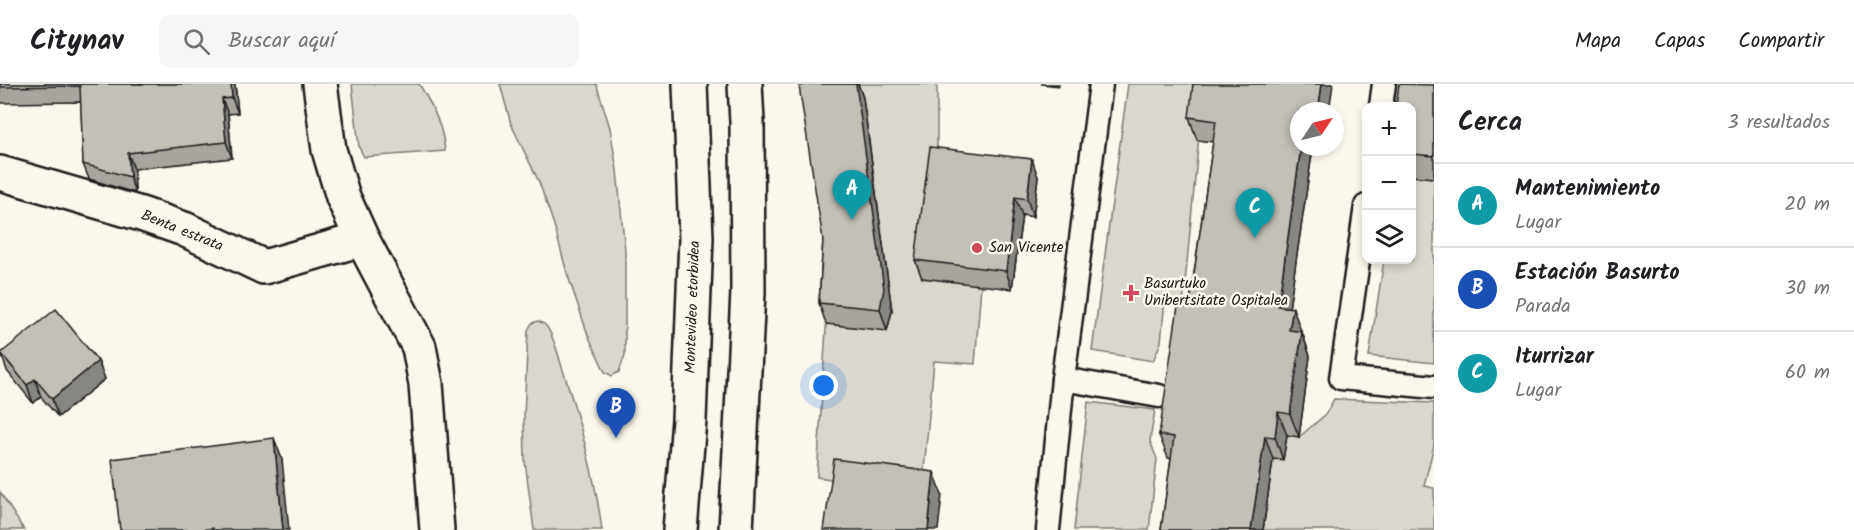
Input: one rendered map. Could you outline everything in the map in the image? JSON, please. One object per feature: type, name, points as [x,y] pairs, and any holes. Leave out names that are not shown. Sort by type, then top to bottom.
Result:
[{"type":"main road","points":[[320,84],[329,150],[344,196],[362,239],[419,347],[426,384],[436,530]]},
{"type":"main road","name":"Montevideo etorbidea","points":[[680,530],[689,420],[696,238],[690,84]]},
{"type":"main road","points":[[736,530],[748,292],[745,84]]},
{"type":"main road","name":"Benta estrata","points":[[0,173],[141,214],[183,229],[264,267],[362,239]]},
{"type":"lane","points":[[1048,530],[1063,379],[1101,84]]},
{"type":"lane","points":[[1382,102],[1384,84]]},
{"type":"lane","points":[[1365,210],[1341,378],[1434,387]]},
{"type":"lane","points":[[1063,379],[1159,396]]},
{"type":"shaded area","points":[[352,84],[419,84],[436,116],[445,151],[364,157],[359,147]]},
{"type":"shaded area","points":[[500,84],[596,84],[597,86],[610,128],[617,170],[625,251],[625,355],[619,372],[612,376],[605,372],[588,335],[539,182],[511,124]]},
{"type":"shaded area","points":[[803,84],[937,84],[937,165],[981,285],[975,364],[934,361],[922,492],[817,477],[830,262]]},
{"type":"shaded area","points":[[1128,84],[1204,84],[1183,304],[1165,300],[1161,342],[1153,361],[1092,351]]},
{"type":"shaded area","points":[[1416,176],[1434,178],[1434,363],[1369,356],[1383,264],[1416,264]]},
{"type":"shaded area","points":[[538,321],[546,325],[553,339],[574,405],[591,467],[602,530],[534,530],[525,461],[524,416],[528,330],[532,323]]},
{"type":"shaded area","points":[[1334,399],[1434,403],[1434,445],[1424,486],[1434,488],[1434,530],[1263,530],[1273,459],[1287,435],[1299,437],[1325,415]]},
{"type":"shaded area","points":[[1088,402],[1155,410],[1150,441],[1157,459],[1149,530],[1074,530]]},
{"type":"shaded area","points":[[0,492],[24,530],[0,530]]},
{"type":"building","points":[[0,84],[231,84],[232,98],[222,99],[226,142],[128,153],[130,177],[83,164],[80,86],[0,87]]},
{"type":"building","points":[[856,84],[884,289],[880,309],[819,303],[823,240],[799,86]]},
{"type":"building","points":[[1193,84],[1322,84],[1319,102],[1290,102],[1290,156],[1300,156],[1278,306],[1293,308],[1289,330],[1302,332],[1290,414],[1278,412],[1275,437],[1265,436],[1251,530],[1161,530],[1174,437],[1159,435],[1178,306],[1189,308],[1216,121],[1189,117]]},
{"type":"building","points":[[1399,84],[1434,85],[1434,156],[1416,154],[1416,102],[1397,102]]},
{"type":"building","name":"San Vicente","points":[[930,147],[1032,159],[1027,199],[1015,197],[1006,271],[915,260]]},
{"type":"building","points":[[56,309],[98,361],[52,399],[35,379],[27,385],[1,353]]},
{"type":"building","points":[[274,438],[283,530],[213,530],[213,528],[120,530],[112,459]]},
{"type":"building","points":[[834,459],[934,472],[928,530],[824,530]]},
{"type":"place","name":"Mantenimiento","points":[[852,220]]},
{"type":"place","name":"Iturrizar","points":[[1255,238]]},
{"type":"place","name":"San Vicente","points":[[977,248]]},
{"type":"place","name":"Basurtuko Unibertsitate Ospitalea","points":[[1131,293]]},
{"type":"place","name":"Estación Basurto","points":[[616,438]]}]
